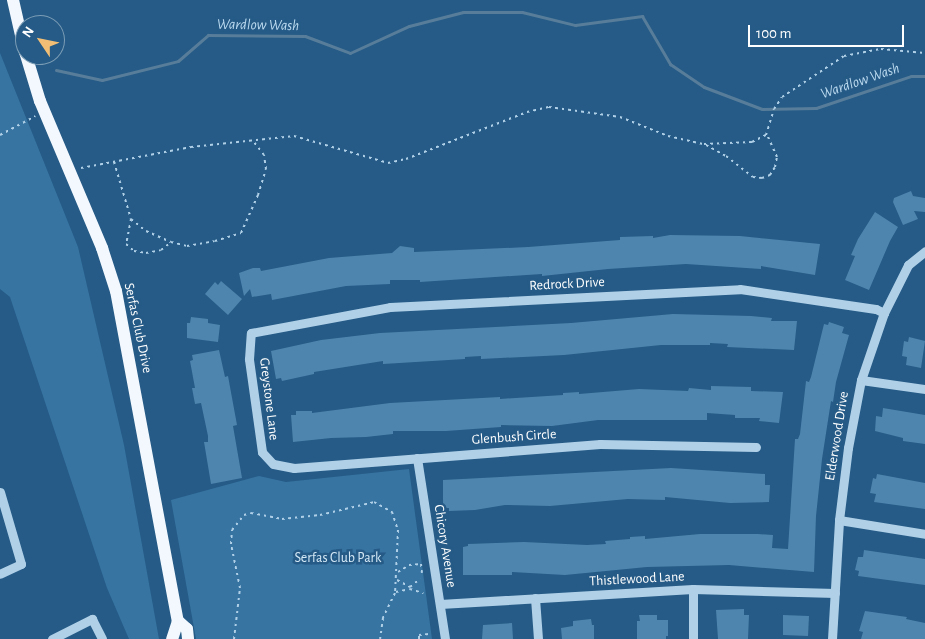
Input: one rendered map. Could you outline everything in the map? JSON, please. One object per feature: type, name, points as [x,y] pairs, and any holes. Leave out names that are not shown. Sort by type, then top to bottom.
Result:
[{"type":"main road","name":"Serfas Club Drive","points":[[13,0],[16,15]]},
{"type":"main road","name":"Serfas Club Drive","points":[[29,65],[44,111],[102,248],[116,291],[178,621],[172,639]]},
{"type":"main road","name":"Serfas Club Drive","points":[[178,621],[187,630],[188,639]]},
{"type":"street","name":"Elderwood Drive","points":[[832,639],[839,520],[850,439],[861,380],[884,313],[908,265],[924,252]]},
{"type":"street","name":"Redrock Drive","points":[[251,333],[390,307],[740,289],[876,309],[884,313]]},
{"type":"street","name":"Greystone Lane","points":[[251,333],[249,359],[262,452],[274,464]]},
{"type":"street","points":[[861,380],[925,389]]},
{"type":"street","name":"Glenbush Circle","points":[[274,464],[294,468],[600,444],[756,447]]},
{"type":"street","name":"Chicory Avenue","points":[[417,458],[445,639]]},
{"type":"street","points":[[0,492],[21,564],[0,574]]},
{"type":"street","points":[[839,520],[925,534]]},
{"type":"street","points":[[693,589],[694,639]]},
{"type":"street","name":"Thistlewood Lane","points":[[440,604],[693,589],[835,593]]},
{"type":"street","points":[[535,598],[538,639]]},
{"type":"street","points":[[52,639],[92,620],[102,639]]},
{"type":"path","points":[[69,170],[190,148],[294,136],[388,163],[406,159],[527,112],[550,107],[620,117],[668,136],[704,144],[752,142],[766,134],[774,109],[782,97],[844,56],[881,49],[925,53]]},
{"type":"path","points":[[0,135],[44,111]]},
{"type":"path","points":[[704,144],[726,156],[753,176],[762,178],[770,175],[775,167],[777,157],[766,134]]},
{"type":"path","points":[[131,219],[146,231],[171,242],[187,246],[215,242],[241,233],[258,195],[266,169],[264,155],[254,141]]},
{"type":"path","points":[[114,162],[131,219],[126,244],[134,251],[146,253],[161,250],[171,242]]},
{"type":"path","points":[[234,639],[240,588],[231,544],[232,530],[244,515],[252,512],[282,519],[320,515],[374,502],[382,504],[392,512],[396,521],[397,580],[395,592],[383,618],[380,639]]},
{"type":"path","points":[[398,572],[409,566],[421,564],[422,574]]},
{"type":"path","points":[[395,592],[410,588],[420,579]]},
{"type":"path","points":[[397,580],[422,594]]},
{"type":"path","points":[[419,639],[419,635],[429,634]]},
{"type":"green space","points":[[0,53],[78,247],[124,445],[159,639],[129,639],[107,588],[10,297],[0,289]]},
{"type":"green space","name":"Serfas Club Park","points":[[409,469],[432,639],[196,639],[171,500],[259,476],[286,482]]},
{"type":"building","points":[[911,191],[913,196],[925,198],[925,212],[914,211],[918,219],[903,225],[893,202],[894,198]]},
{"type":"building","points":[[875,212],[898,227],[869,290],[845,280],[855,256],[851,255],[858,239]]},
{"type":"building","points":[[670,235],[740,236],[820,244],[815,275],[761,266],[761,269],[686,264],[542,276],[542,274],[420,282],[420,280],[390,280],[390,284],[346,286],[272,300],[271,294],[252,297],[250,289],[244,296],[239,273],[253,268],[260,268],[261,271],[329,258],[392,253],[400,246],[414,248],[414,252],[528,247],[620,240],[620,237],[653,236],[653,238]]},
{"type":"building","points":[[221,281],[242,299],[228,315],[205,294],[215,282],[218,285]]},
{"type":"building","points":[[673,314],[751,316],[772,318],[771,321],[797,321],[794,350],[727,347],[728,344],[710,343],[710,345],[661,345],[564,355],[481,359],[481,356],[465,357],[465,359],[383,364],[383,361],[314,372],[314,374],[282,381],[281,378],[276,379],[271,351],[321,340],[380,333],[571,323]]},
{"type":"building","points":[[191,317],[208,319],[208,323],[220,325],[218,342],[187,338],[187,323],[190,323]]},
{"type":"building","points":[[829,322],[844,327],[842,333],[849,335],[836,382],[833,402],[831,401],[822,459],[816,516],[814,572],[729,565],[647,567],[565,575],[512,572],[512,575],[463,575],[463,547],[468,546],[468,544],[524,542],[587,545],[606,544],[605,541],[645,536],[645,539],[700,534],[758,534],[773,535],[772,548],[788,549],[795,439],[798,439],[800,434],[806,381],[809,382],[811,377],[824,324],[828,325]]},
{"type":"building","points":[[909,337],[925,341],[921,368],[906,365],[907,357],[902,356],[904,341],[908,342]]},
{"type":"building","points":[[219,350],[225,377],[228,376],[237,425],[233,426],[242,478],[211,484],[204,442],[208,442],[208,436],[201,403],[195,404],[192,388],[195,388],[190,361],[193,360],[192,355]]},
{"type":"building","points":[[711,386],[751,387],[751,391],[783,392],[779,423],[759,421],[760,418],[735,418],[735,415],[707,413],[707,420],[598,420],[552,426],[501,425],[501,427],[446,431],[393,431],[393,434],[366,437],[293,442],[291,415],[296,415],[296,411],[312,411],[312,413],[390,403],[500,397],[500,399],[563,395],[563,393],[579,392],[579,394],[639,389],[688,391],[689,388],[711,390]]},
{"type":"building","points":[[883,408],[925,415],[925,444],[903,441],[903,438],[875,431],[876,416],[882,417]]},
{"type":"building","points":[[671,468],[765,474],[765,485],[770,485],[769,502],[730,503],[665,497],[665,500],[628,499],[550,506],[505,505],[475,510],[449,511],[449,508],[443,508],[443,480]]},
{"type":"building","points":[[877,474],[925,483],[925,509],[874,502],[876,494],[870,493],[873,478],[876,479]]},
{"type":"building","points":[[864,550],[925,559],[925,585],[858,576],[859,571],[855,570],[858,557],[863,557]]},
{"type":"building","points":[[744,609],[744,615],[749,615],[748,639],[718,639],[716,610]]},
{"type":"building","points":[[865,611],[907,617],[906,619],[925,623],[925,639],[861,639],[863,632],[859,631]]},
{"type":"building","points":[[639,615],[657,615],[657,620],[668,620],[668,636],[666,636],[666,639],[637,639]]},
{"type":"building","points":[[783,615],[809,616],[808,636],[783,635]]},
{"type":"building","points":[[591,619],[592,625],[594,625],[594,639],[562,639],[561,628],[573,626],[573,621]]},
{"type":"building","points":[[512,623],[513,639],[482,639],[483,625]]},
{"type":"waterway","name":"Wardlow Wash","points":[[56,70],[102,80],[178,61],[208,35],[305,36],[350,53],[409,26],[463,12],[522,12],[575,25],[642,16],[670,64],[704,87],[762,109],[816,108],[911,76],[925,76]]}]
